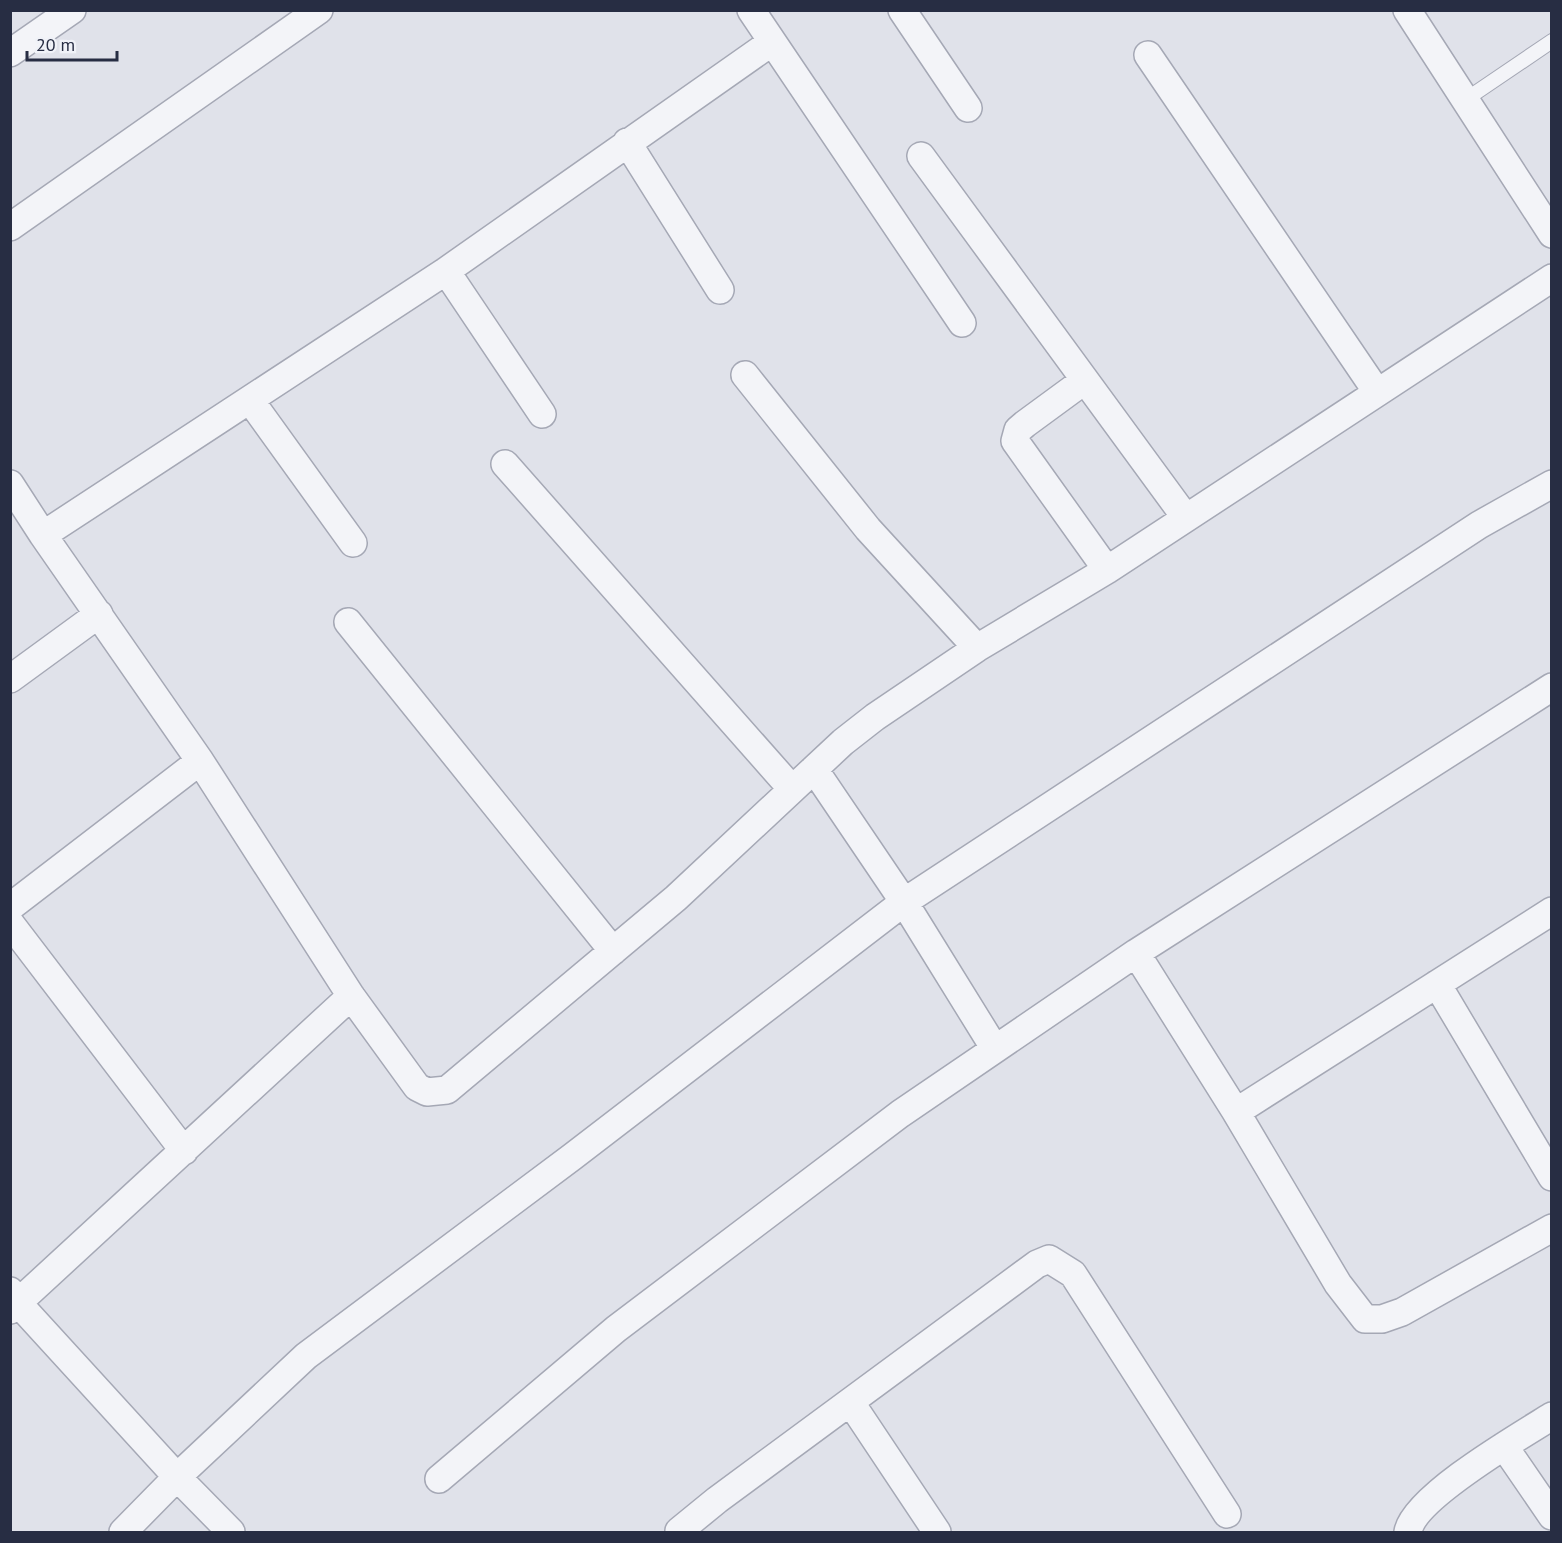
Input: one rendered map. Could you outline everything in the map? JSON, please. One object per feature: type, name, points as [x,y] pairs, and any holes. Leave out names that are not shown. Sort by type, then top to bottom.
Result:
[{"type":"street","points":[[10,53],[72,10]]},
{"type":"street","points":[[10,227],[319,10]]},
{"type":"street","points":[[751,10],[962,323]]},
{"type":"street","points":[[902,10],[968,108]]},
{"type":"street","points":[[1407,10],[1551,234]]},
{"type":"street","points":[[43,535],[446,271],[772,42]]},
{"type":"street","points":[[1148,55],[1377,392]]},
{"type":"street","points":[[627,142],[720,291]]},
{"type":"street","points":[[921,156],[1186,518]]},
{"type":"street","points":[[446,271],[542,414]]},
{"type":"street","points":[[10,483],[43,535],[200,761],[351,996],[417,1087],[427,1092],[447,1090],[676,898],[792,789],[875,717],[976,648],[1107,570],[1551,278]]},
{"type":"street","points":[[745,375],[868,529],[976,648]]},
{"type":"street","points":[[1085,380],[1018,430],[1015,441],[1107,570]]},
{"type":"street","points":[[250,400],[353,543]]},
{"type":"street","points":[[505,464],[792,789]]},
{"type":"street","points":[[123,1533],[177,1478],[306,1356],[572,1157],[904,902],[1479,525],[1551,484]]},
{"type":"street","points":[[10,680],[99,614]]},
{"type":"street","points":[[348,622],[613,951]]},
{"type":"street","points":[[440,1479],[616,1329],[900,1114],[1136,953],[1551,687]]},
{"type":"street","points":[[10,907],[200,761]]},
{"type":"street","points":[[814,769],[904,902],[995,1049]]},
{"type":"street","points":[[1236,1112],[1551,911]]},
{"type":"street","points":[[10,923],[184,1150]]},
{"type":"street","points":[[1136,953],[1236,1112],[1338,1284],[1365,1318],[1382,1319],[1402,1312],[1551,1228]]},
{"type":"street","points":[[1437,984],[1551,1177]]},
{"type":"street","points":[[231,1533],[13,1301],[184,1150],[351,996]]},
{"type":"street","points":[[679,1532],[717,1500],[1037,1264],[1049,1259],[1073,1274],[1227,1514]]},
{"type":"street","points":[[851,1403],[937,1533]]},
{"type":"street","points":[[1408,1533],[1410,1522],[1426,1503],[1504,1446],[1551,1416]]},
{"type":"street","points":[[1504,1446],[1551,1516]]},
{"type":"lane","points":[[1465,100],[1551,41]]}]
